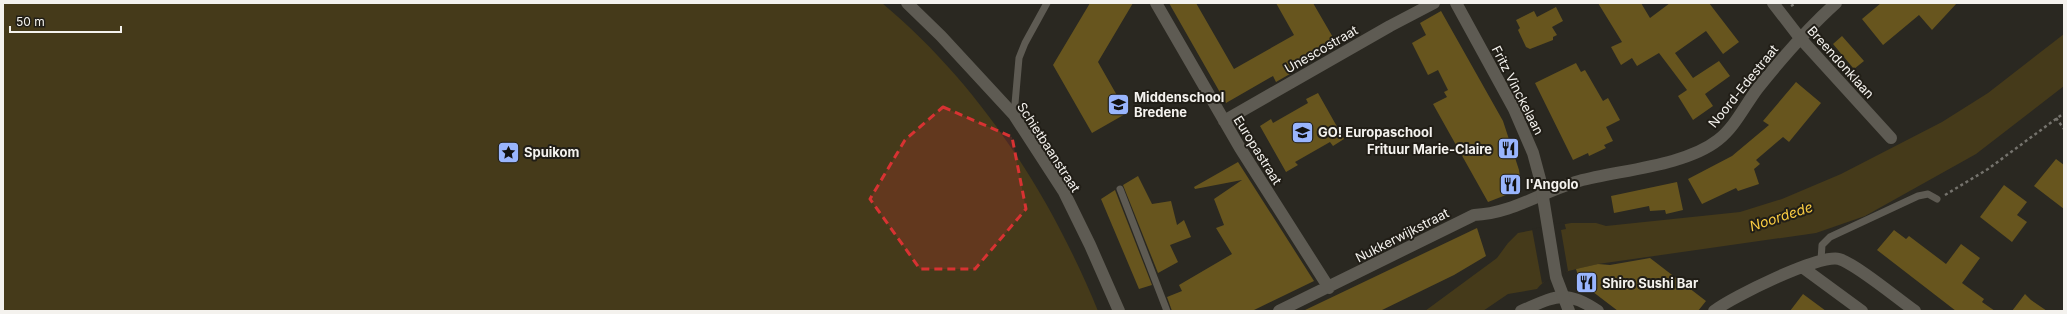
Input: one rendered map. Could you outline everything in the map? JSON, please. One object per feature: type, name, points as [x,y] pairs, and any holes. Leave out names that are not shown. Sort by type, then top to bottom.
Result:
[{"type":"street","name":"Schietbaanstraat","points":[[907,3],[942,36],[1014,115],[1064,192],[1119,311]]},
{"type":"street","name":"Europastraat","points":[[1156,3],[1224,121],[1329,288]]},
{"type":"street","name":"Unescostraat","points":[[1224,121],[1390,26],[1434,3]]},
{"type":"street","name":"Fritz Vinckelaan","points":[[1456,3],[1525,131],[1537,167],[1545,221],[1556,277],[1569,311]]},
{"type":"street","name":"Breendonklaan","points":[[1773,3],[1800,38],[1891,138]]},
{"type":"street","name":"Noord-Edestraat","points":[[1542,194],[1579,181],[1686,157],[1704,150],[1718,140],[1733,124],[1772,70],[1800,38],[1836,3]]},
{"type":"street","name":"Nukkerwijkstraat","points":[[1279,311],[1329,288],[1474,215],[1490,215],[1542,194]]},
{"type":"street","points":[[1721,309],[1802,267],[1821,260],[1838,259],[1845,261],[1915,311]]},
{"type":"street","points":[[1802,267],[1862,311]]},
{"type":"street","points":[[1521,311],[1562,295],[1584,301],[1598,311]]},
{"type":"lane","points":[[1014,115],[1019,58],[1025,42],[1047,3]]},
{"type":"lane","points":[[1120,189],[1167,311]]},
{"type":"lane","points":[[1821,260],[1822,245],[1830,237],[1918,196],[1928,194],[1937,199]]},
{"type":"path","points":[[1937,199],[1988,169],[2064,112]]},
{"type":"path","points":[[2056,118],[2064,129]]},
{"type":"highlighted area","points":[[943,107],[1012,137],[1026,209],[975,269],[920,269],[870,199],[905,140]]},
{"type":"water","name":"Spuikom","points":[[3,3],[882,3],[917,35],[950,69],[980,105],[1008,144],[1034,183],[1058,225],[1079,267],[1098,311],[3,311]]},
{"type":"water","name":"Noordede","points":[[2064,34],[2064,86],[1976,154],[1865,216],[1816,233],[1598,264],[1565,272],[1549,279],[1537,289],[1508,294],[1483,311],[1425,311],[1497,258],[1508,243],[1518,233],[1571,223],[1596,223],[1606,226],[1740,212],[1782,199],[1841,174],[1942,122],[1988,93]]},
{"type":"pier","points":[[1564,222],[1566,229],[1561,230],[1568,271],[1542,283],[1532,229]]},
{"type":"building","points":[[1090,3],[1133,3],[1098,62],[1127,113],[1092,133],[1053,65]]},
{"type":"building","points":[[1169,3],[1196,3],[1234,69],[1294,35],[1276,3],[1313,3],[1338,46],[1315,59],[1312,54],[1292,66],[1295,71],[1276,82],[1273,76],[1226,103]]},
{"type":"building","points":[[1598,3],[1641,3],[1650,18],[1670,3],[1709,3],[1739,42],[1723,54],[1706,31],[1675,53],[1693,78],[1719,61],[1730,76],[1705,94],[1713,106],[1693,120],[1678,96],[1687,90],[1659,53],[1637,66],[1632,58],[1621,65],[1611,47],[1622,42]]},
{"type":"building","points":[[1881,3],[1957,3],[1932,30],[1919,15],[1883,45],[1862,19]]},
{"type":"building","points":[[1556,7],[1563,21],[1552,27],[1557,35],[1553,37],[1553,40],[1530,49],[1526,47],[1518,30],[1520,28],[1516,20],[1534,11],[1537,17]]},
{"type":"building","points":[[1441,11],[1503,121],[1519,170],[1520,187],[1506,195],[1488,202],[1433,104],[1447,97],[1444,92],[1448,90],[1438,70],[1428,75],[1412,43],[1426,35],[1420,23]]},
{"type":"building","points":[[1842,36],[1864,61],[1854,69],[1833,44]]},
{"type":"building","points":[[1576,63],[1581,72],[1585,70],[1603,101],[1608,98],[1620,120],[1606,127],[1613,141],[1604,145],[1606,148],[1589,156],[1588,153],[1573,160],[1535,83]]},
{"type":"building","points":[[1796,82],[1821,103],[1789,142],[1783,137],[1756,160],[1760,164],[1754,169],[1759,184],[1738,191],[1736,188],[1702,204],[1688,179],[1732,156],[1769,125],[1763,121]]},
{"type":"building","name":"GO! Europaschool","points":[[1318,93],[1344,139],[1333,146],[1330,142],[1295,162],[1298,165],[1286,172],[1260,126],[1271,119],[1273,123],[1308,103],[1306,99]]},
{"type":"building","points":[[2056,159],[2064,165],[2064,209],[2034,186]]},
{"type":"building","points":[[1238,162],[1314,281],[1252,311],[1172,311],[1167,297],[1182,291],[1179,285],[1232,254],[1216,228],[1224,225],[1214,199],[1242,180],[1195,189],[1194,187]]},
{"type":"building","points":[[1138,176],[1152,204],[1171,201],[1177,225],[1184,220],[1191,237],[1170,245],[1178,262],[1158,273],[1123,185]]},
{"type":"building","points":[[1677,182],[1683,210],[1666,214],[1665,210],[1650,211],[1649,206],[1614,213],[1611,196]]},
{"type":"building","points":[[2004,185],[2027,202],[2017,215],[2027,222],[2012,242],[1980,217]]},
{"type":"building","points":[[1115,190],[1152,285],[1139,289],[1101,199]]},
{"type":"building","points":[[1477,228],[1486,256],[1454,275],[1380,311],[1303,311]]},
{"type":"building","points":[[1894,230],[1906,239],[1909,236],[1946,264],[1961,244],[1980,258],[1962,283],[1984,299],[1982,302],[1995,311],[1956,311],[1877,250]]},
{"type":"building","points":[[1650,258],[1706,301],[1698,311],[1618,311],[1580,282],[1576,269],[1598,264],[1610,265]]},
{"type":"building","points":[[1803,294],[1826,311],[1790,311]]},
{"type":"building","points":[[2025,294],[2031,300],[2047,311],[2012,311]]},
{"type":"place","name":"Middenschool Bredene","points":[[1119,104]]},
{"type":"place","name":"GO! Europaschool","points":[[1302,132]]},
{"type":"place","name":"Frituur Marie-Claire","points":[[1508,149]]},
{"type":"place","name":"Spuikom","points":[[509,152]]},
{"type":"place","name":"l'Angolo","points":[[1511,184]]},
{"type":"place","name":"Shiro Sushi Bar","points":[[1586,283]]}]
